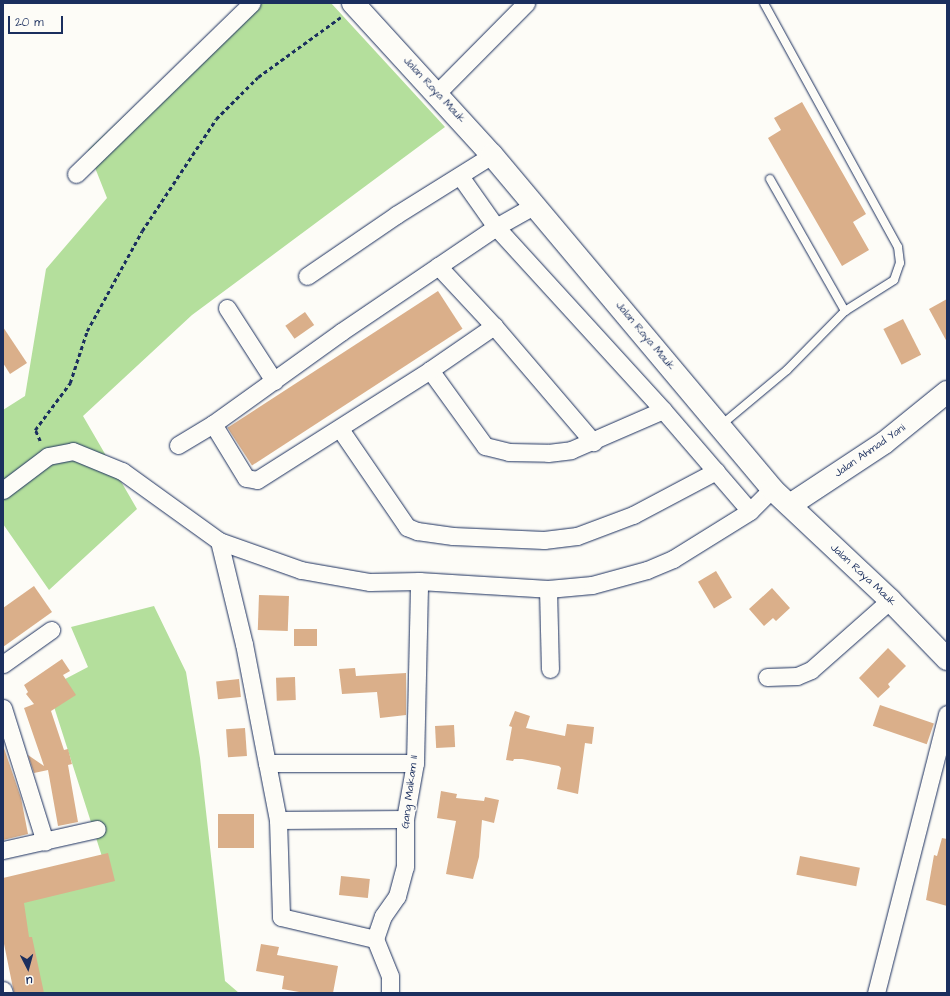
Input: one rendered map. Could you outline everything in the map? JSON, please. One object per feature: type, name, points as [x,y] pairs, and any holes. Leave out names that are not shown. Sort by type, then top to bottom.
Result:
[{"type":"main road","name":"Jalan Raya Mauk","points":[[354,5],[437,93],[492,155],[772,489],[890,600],[947,659]]},
{"type":"main road","name":"Jalan Ahmad Yani","points":[[790,506],[884,443],[947,392]]},
{"type":"street","points":[[76,174],[252,3]]},
{"type":"street","points":[[437,93],[526,3]]},
{"type":"street","points":[[307,276],[396,214],[492,155]]},
{"type":"street","points":[[460,176],[496,227],[663,410],[750,511]]},
{"type":"street","points":[[178,445],[213,424],[496,227],[535,205]]},
{"type":"street","points":[[438,266],[494,326],[594,442]]},
{"type":"street","points":[[227,308],[274,381]]},
{"type":"street","points":[[213,424],[243,474],[251,481],[262,478],[340,429],[494,326]]},
{"type":"street","points":[[430,370],[485,446],[509,452],[548,453],[571,450],[594,442],[663,410]]},
{"type":"street","points":[[340,429],[407,527],[417,531],[453,536],[544,540],[577,536],[634,515],[716,471]]},
{"type":"street","points":[[3,490],[48,456],[73,451],[122,472],[219,541],[301,570],[370,582],[419,581],[548,590],[592,586],[647,570],[672,559],[750,511],[772,489]]},
{"type":"street","points":[[219,541],[244,644],[278,820],[281,917],[375,939],[390,976],[390,993]]},
{"type":"street","name":"Gang Maikam II","points":[[375,939],[383,916],[396,896],[405,867],[405,819],[415,763],[419,581]]},
{"type":"street","points":[[548,590],[550,669]]},
{"type":"street","points":[[767,677],[797,676],[811,670],[890,600]]},
{"type":"street","points":[[3,664],[51,630]]},
{"type":"street","points":[[3,708],[45,842]]},
{"type":"street","points":[[876,993],[947,714]]},
{"type":"street","points":[[266,763],[415,763]]},
{"type":"street","points":[[278,820],[405,819]]},
{"type":"street","points":[[3,850],[45,842],[97,829]]},
{"type":"lane","points":[[720,426],[787,370],[845,311],[894,280],[900,263],[898,247],[764,3]]},
{"type":"lane","points":[[770,180],[845,311]]},
{"type":"path","points":[[40,441],[35,430],[70,383],[87,331],[142,231],[216,119],[229,104],[258,77],[354,5]]},
{"type":"green space","points":[[244,3],[331,3],[445,127],[192,315],[83,416],[137,509],[49,590],[3,524],[3,410],[25,396],[46,269],[107,198],[88,150]]},
{"type":"green space","points":[[154,606],[186,672],[200,758],[225,981],[239,993],[33,993],[11,902],[106,869],[48,688],[88,667],[71,627]]},
{"type":"building","points":[[802,102],[866,214],[853,222],[869,250],[842,266],[768,138],[781,130],[774,118]]},
{"type":"building","points":[[438,291],[463,329],[252,465],[227,428]]},
{"type":"building","points":[[947,299],[947,342],[929,309]]},
{"type":"building","points":[[305,312],[314,325],[295,339],[285,326]]},
{"type":"building","points":[[903,319],[921,355],[902,365],[883,329]]},
{"type":"building","points":[[3,327],[27,363],[10,374],[3,363]]},
{"type":"building","points":[[716,571],[732,598],[714,608],[698,582]]},
{"type":"building","points":[[34,586],[52,612],[3,647],[3,608]]},
{"type":"building","points":[[772,588],[790,608],[776,621],[773,618],[764,626],[749,609]]},
{"type":"building","points":[[259,595],[289,596],[288,631],[258,630]]},
{"type":"building","points":[[294,629],[317,629],[317,646],[294,646]]},
{"type":"building","points":[[888,648],[906,666],[888,684],[890,687],[878,698],[859,678]]},
{"type":"building","points":[[62,659],[70,671],[63,675],[76,695],[51,711],[64,750],[68,749],[72,764],[68,765],[78,822],[58,826],[48,770],[34,773],[28,755],[44,766],[24,708],[34,704],[26,694],[28,692],[24,685]]},
{"type":"building","points":[[355,668],[356,676],[406,673],[406,715],[380,718],[377,692],[342,694],[339,669]]},
{"type":"building","points":[[295,677],[296,700],[277,701],[276,678]]},
{"type":"building","points":[[239,679],[241,697],[218,699],[216,681]]},
{"type":"building","points":[[880,705],[934,724],[927,744],[873,726]]},
{"type":"building","points":[[515,711],[530,716],[526,728],[565,736],[567,724],[594,727],[592,744],[585,743],[578,794],[557,789],[561,768],[559,766],[522,759],[514,759],[513,761],[506,760],[512,727],[509,726]]},
{"type":"building","points":[[454,725],[455,747],[436,748],[435,726]]},
{"type":"building","points":[[245,728],[247,756],[228,757],[226,729]]},
{"type":"building","points":[[3,745],[21,798],[28,834],[3,840]]},
{"type":"building","points":[[441,791],[457,794],[456,798],[484,801],[485,797],[499,800],[494,823],[482,820],[479,857],[473,879],[446,874],[456,821],[437,818]]},
{"type":"building","points":[[218,814],[254,814],[254,848],[218,848]]},
{"type":"building","points":[[942,838],[947,839],[947,906],[926,900],[934,855],[937,856]]},
{"type":"building","points":[[108,853],[115,881],[24,903],[29,937],[32,937],[44,993],[14,993],[3,939],[3,878]]},
{"type":"building","points":[[800,856],[860,868],[856,886],[796,875]]},
{"type":"building","points":[[341,876],[370,879],[368,898],[339,895]]},
{"type":"building","points":[[261,944],[279,947],[277,955],[338,966],[333,993],[305,993],[282,989],[284,976],[256,971]]}]
